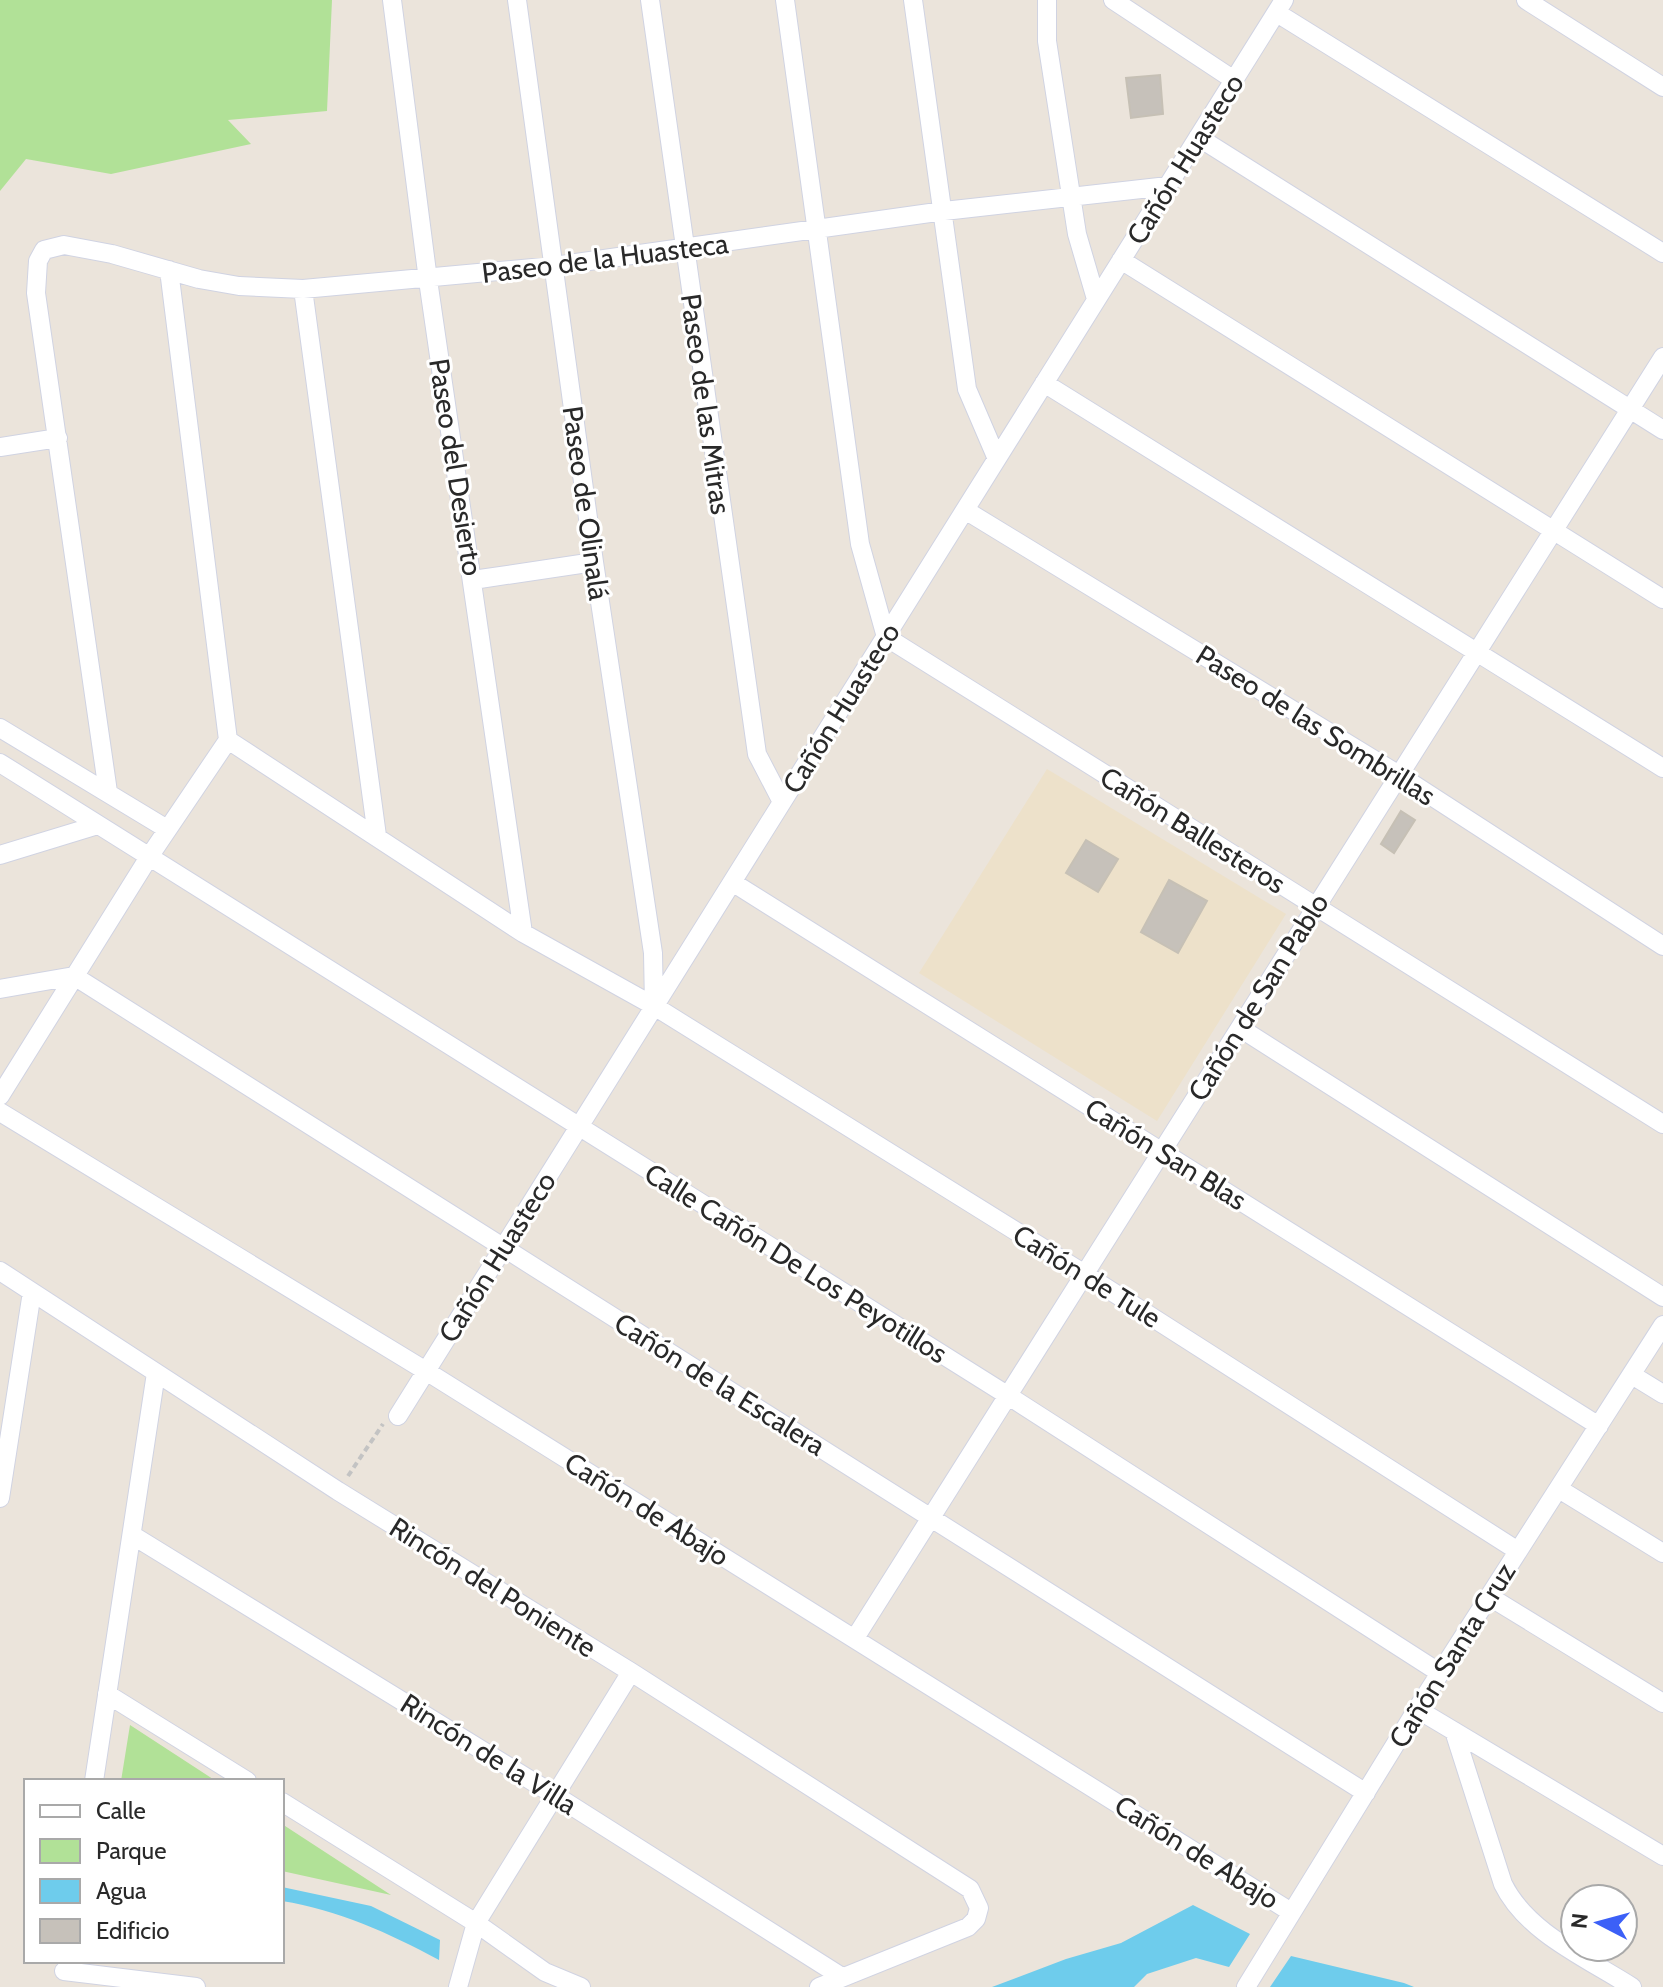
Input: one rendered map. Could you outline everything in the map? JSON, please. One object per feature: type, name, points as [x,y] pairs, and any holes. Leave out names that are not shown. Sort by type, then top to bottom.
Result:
[{"type":"street","name":"Paseo del Desierto","points":[[392,0],[428,280],[523,933]]},
{"type":"street","name":"Paseo de Olinalá","points":[[517,0],[594,562],[653,953],[654,1006]]},
{"type":"street","name":"Paseo de las Mitras","points":[[650,0],[757,754],[782,802]]},
{"type":"street","points":[[785,0],[860,544],[886,637]]},
{"type":"street","points":[[913,0],[967,389],[997,459]]},
{"type":"street","points":[[1047,0],[1047,41],[1077,234],[1096,299]]},
{"type":"street","points":[[1526,0],[1663,87]]},
{"type":"street","points":[[1118,1],[1234,80]]},
{"type":"street","points":[[1280,6],[1663,253]]},
{"type":"street","name":"Cañón Huasteco","points":[[398,1416],[1280,6]]},
{"type":"street","points":[[1198,137],[1663,430]]},
{"type":"street","name":"Paseo de la Huasteca","points":[[58,438],[36,293],[38,261],[44,250],[64,245],[239,286],[303,289],[428,280],[554,266],[944,211],[1168,186]]},
{"type":"street","points":[[1121,260],[1663,599]]},
{"type":"street","points":[[0,1096],[149,857],[228,740],[169,270]]},
{"type":"street","points":[[303,289],[377,836]]},
{"type":"street","name":"Cañón de San Pablo","points":[[855,1638],[1663,357]]},
{"type":"street","points":[[1044,383],[1663,768]]},
{"type":"street","points":[[0,447],[58,438],[108,792]]},
{"type":"street","name":"Paseo de las Sombrillas","points":[[965,510],[1399,775],[1663,946]]},
{"type":"street","points":[[473,580],[594,562]]},
{"type":"street","name":"Cañón Ballesteros","points":[[886,637],[1663,1124]]},
{"type":"street","points":[[0,728],[167,829]]},
{"type":"street","name":"Cañón de Tule","points":[[228,740],[523,933],[654,1006],[1083,1273],[1518,1551]]},
{"type":"street","name":"Calle Cañón De Los Peyotillos","points":[[0,763],[1007,1395],[1440,1673]]},
{"type":"street","points":[[0,855],[98,825]]},
{"type":"street","name":"Cañón San Blas","points":[[732,882],[1599,1426]]},
{"type":"street","points":[[0,989],[74,976]]},
{"type":"street","name":"Cañón de la Escalera","points":[[74,976],[1366,1793]]},
{"type":"street","points":[[1240,1028],[1663,1297]]},
{"type":"street","name":"Cañón de Abajo","points":[[0,1112],[426,1371],[1291,1912]]},
{"type":"street","name":"Rincón del Poniente","points":[[0,1271],[338,1491],[631,1672],[970,1889],[979,1908],[976,1919],[968,1927],[842,1977]]},
{"type":"street","points":[[0,1498],[32,1292]]},
{"type":"street","name":"Cañón Santa Cruz","points":[[1246,1987],[1417,1709],[1663,1325]]},
{"type":"street","points":[[94,1779],[156,1373]]},
{"type":"street","points":[[1632,1375],[1663,1394]]},
{"type":"street","points":[[1559,1489],[1663,1553]]},
{"type":"street","name":"Rincón de la Villa","points":[[132,1535],[553,1794],[842,1977]]},
{"type":"street","points":[[1490,1597],[1663,1703]]},
{"type":"street","points":[[458,1987],[476,1923],[631,1672]]},
{"type":"street","points":[[107,1694],[244,1779]]},
{"type":"street","points":[[1417,1709],[1663,1856]]},
{"type":"street","points":[[1454,1731],[1503,1884],[1513,1905],[1529,1921],[1632,1987]]},
{"type":"street","points":[[284,1803],[476,1923],[545,1972],[581,1987]]},
{"type":"street","points":[[64,1973],[196,1987]]},
{"type":"street","points":[[819,1987],[842,1977]]},
{"type":"path","points":[[338,1491],[370,1443]]},
{"type":"shaded area","points":[[1047,769],[1286,914],[1157,1121],[919,973]]},
{"type":"green space","points":[[0,0],[332,0],[327,111],[228,120],[251,144],[111,174],[26,159],[0,191]]},
{"type":"green space","points":[[130,1725],[213,1779],[121,1779]]},
{"type":"green space","points":[[284,1825],[391,1895],[284,1871]]},
{"type":"water","points":[[284,1887],[371,1906],[440,1940],[439,1960],[363,1924],[284,1901]]},
{"type":"water","points":[[1193,1905],[1250,1934],[1229,1967],[1196,1958],[1147,1974],[1134,1987],[992,1987],[1066,1959],[1121,1943]]},
{"type":"water","points":[[1291,1956],[1404,1983],[1414,1987],[1270,1987]]},
{"type":"building","points":[[1160,75],[1163,114],[1131,118],[1126,78]]},
{"type":"building","points":[[1401,811],[1415,820],[1394,853],[1381,844]]},
{"type":"building","points":[[1086,840],[1118,859],[1098,892],[1066,873]]},
{"type":"building","points":[[1169,880],[1207,901],[1178,953],[1141,932]]}]
